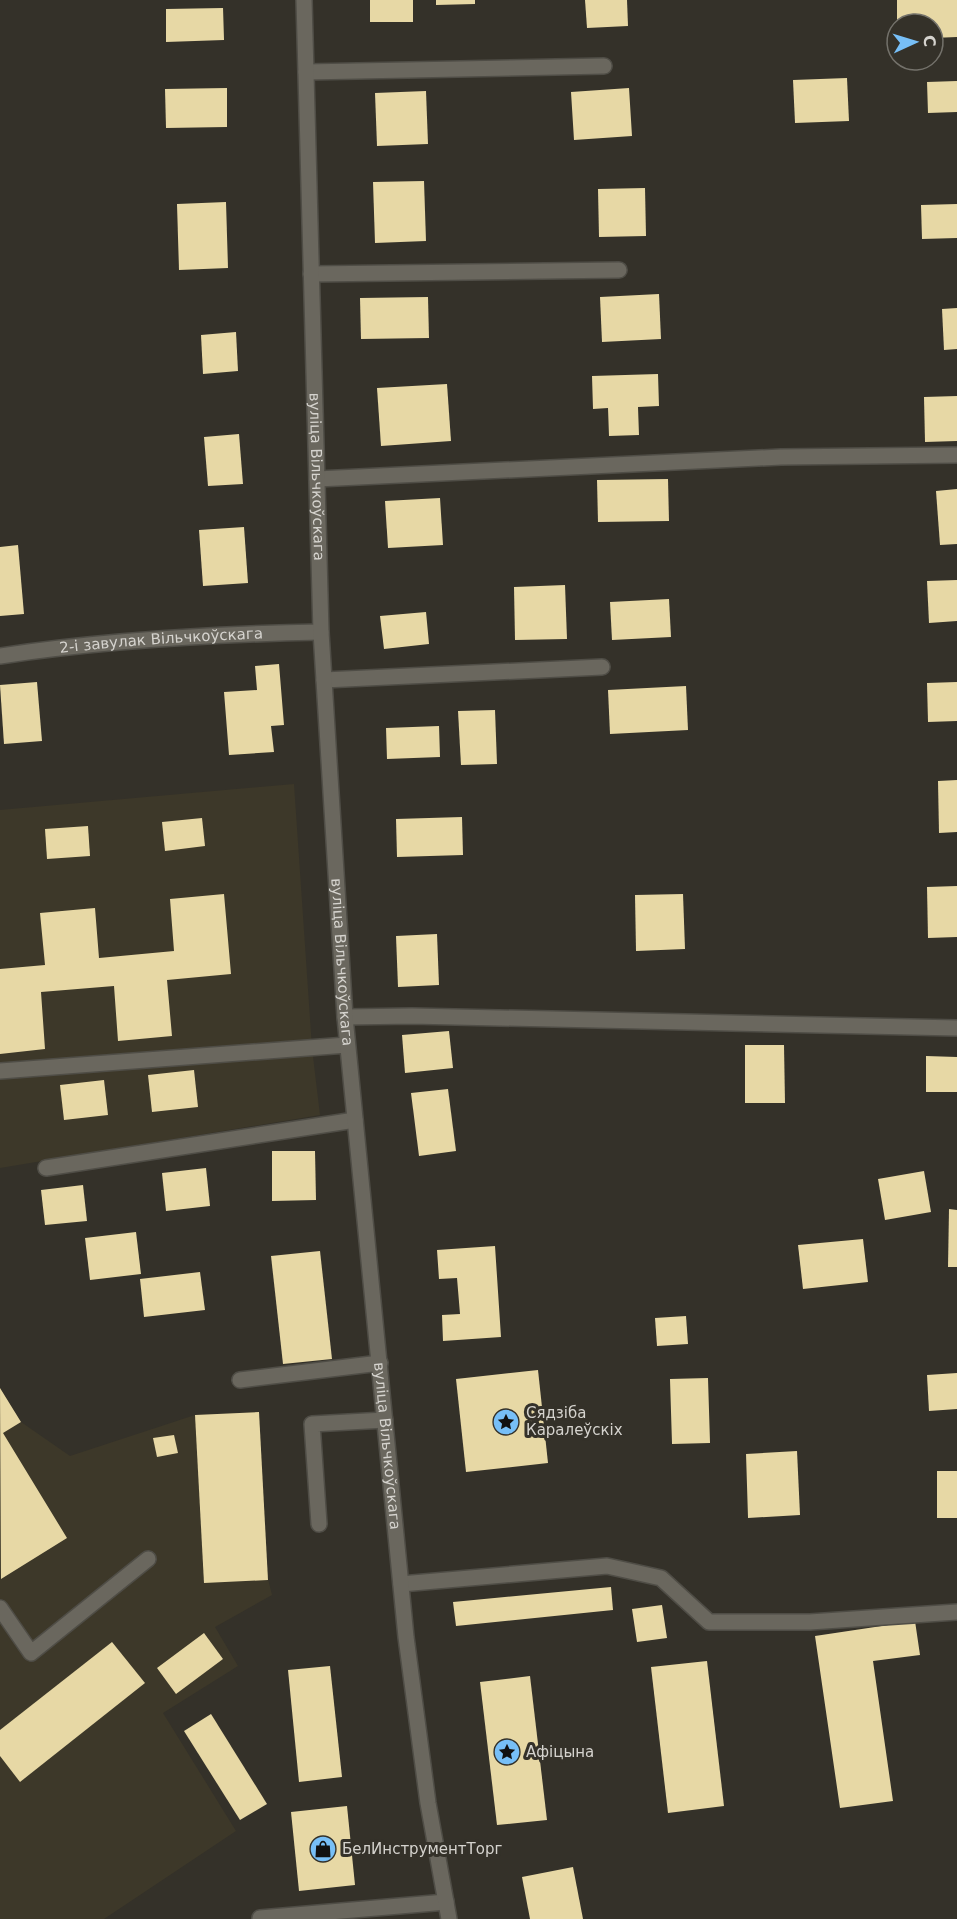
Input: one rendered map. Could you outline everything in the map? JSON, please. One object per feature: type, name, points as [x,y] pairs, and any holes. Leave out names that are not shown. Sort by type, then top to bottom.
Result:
[{"type":"main road","name":"вуліца Вільчкоўскага","points":[[304,0],[321,632],[347,1045],[401,1584],[428,1803],[449,1919]]},
{"type":"main road","points":[[306,72],[604,66]]},
{"type":"main road","points":[[311,274],[619,270]]},
{"type":"main road","points":[[317,479],[781,456],[957,455]]},
{"type":"main road","name":"2-і завулак Вільчкоўскага","points":[[0,656],[51,648],[244,634],[321,632]]},
{"type":"main road","points":[[324,681],[602,667]]},
{"type":"main road","points":[[345,1017],[412,1016],[957,1028]]},
{"type":"main road","points":[[0,1071],[347,1045]]},
{"type":"main road","points":[[46,1168],[355,1120]]},
{"type":"main road","points":[[240,1380],[380,1363]]},
{"type":"main road","points":[[320,1524],[312,1424],[385,1420]]},
{"type":"main road","points":[[0,1608],[31,1653],[148,1559]]},
{"type":"main road","points":[[401,1584],[608,1566],[661,1578],[709,1622],[810,1622],[957,1612]]},
{"type":"main road","points":[[260,1918],[446,1902]]},
{"type":"shaded area","points":[[294,784],[312,1048],[320,1115],[0,1168],[0,810]]},
{"type":"shaded area","points":[[0,1388],[21,1422],[70,1456],[195,1415],[259,1412],[268,1579],[272,1595],[215,1627],[238,1666],[163,1713],[236,1831],[104,1919],[0,1919]]},
{"type":"building","points":[[370,0],[413,0],[413,22],[370,22]]},
{"type":"building","points":[[436,0],[475,0],[475,4],[436,5]]},
{"type":"building","points":[[585,0],[627,0],[628,26],[587,28]]},
{"type":"building","points":[[897,0],[957,0],[957,37],[945,38],[945,12],[897,12]]},
{"type":"building","points":[[223,8],[224,40],[166,42],[166,9]]},
{"type":"building","points":[[847,78],[849,121],[795,123],[793,80]]},
{"type":"building","points":[[957,81],[957,112],[928,113],[927,82]]},
{"type":"building","points":[[227,88],[227,127],[166,128],[165,89]]},
{"type":"building","points":[[629,88],[632,136],[574,140],[571,92]]},
{"type":"building","points":[[426,91],[428,144],[377,146],[375,93]]},
{"type":"building","points":[[424,181],[426,241],[375,243],[373,182]]},
{"type":"building","points":[[645,188],[646,236],[599,237],[598,189]]},
{"type":"building","points":[[226,202],[228,268],[179,270],[177,204]]},
{"type":"building","points":[[957,204],[957,238],[922,239],[921,205]]},
{"type":"building","points":[[659,294],[661,339],[602,342],[600,297]]},
{"type":"building","points":[[428,297],[429,338],[361,339],[360,298]]},
{"type":"building","points":[[957,308],[957,349],[944,350],[942,309]]},
{"type":"building","points":[[236,332],[238,371],[203,374],[201,335]]},
{"type":"building","points":[[658,374],[659,406],[638,407],[639,435],[609,436],[608,408],[593,409],[592,376]]},
{"type":"building","points":[[447,384],[451,441],[381,446],[377,388]]},
{"type":"building","points":[[957,396],[957,441],[925,442],[924,397]]},
{"type":"building","points":[[239,434],[243,484],[208,486],[204,437]]},
{"type":"building","points":[[668,479],[669,521],[598,522],[597,480]]},
{"type":"building","points":[[957,489],[957,544],[940,545],[936,491]]},
{"type":"building","points":[[440,498],[443,545],[388,548],[385,501]]},
{"type":"building","points":[[244,527],[248,583],[203,586],[199,530]]},
{"type":"building","points":[[18,545],[24,614],[0,616],[0,547]]},
{"type":"building","points":[[957,580],[957,621],[929,623],[927,581]]},
{"type":"building","points":[[565,585],[567,639],[515,640],[514,587]]},
{"type":"building","points":[[669,599],[671,637],[612,640],[610,602]]},
{"type":"building","points":[[426,612],[429,644],[384,649],[380,616]]},
{"type":"building","points":[[279,664],[284,725],[271,726],[274,752],[229,755],[224,692],[257,690],[255,666]]},
{"type":"building","points":[[37,682],[42,741],[4,744],[0,685]]},
{"type":"building","points":[[957,682],[957,721],[928,722],[927,683]]},
{"type":"building","points":[[686,686],[688,730],[610,734],[608,690]]},
{"type":"building","points":[[495,710],[497,764],[461,765],[458,711]]},
{"type":"building","points":[[439,726],[440,757],[387,759],[386,728]]},
{"type":"building","points":[[957,780],[957,832],[939,833],[938,781]]},
{"type":"building","points":[[462,817],[463,855],[397,857],[396,819]]},
{"type":"building","points":[[202,818],[205,846],[165,851],[162,822]]},
{"type":"building","points":[[88,826],[90,856],[47,859],[45,829]]},
{"type":"building","points":[[957,886],[957,937],[928,938],[927,887]]},
{"type":"building","points":[[224,894],[231,974],[167,980],[172,1036],[118,1041],[114,986],[41,992],[45,1049],[0,1054],[0,969],[45,965],[40,913],[95,908],[99,958],[174,951],[170,899]]},
{"type":"building","points":[[683,894],[685,949],[636,951],[635,895]]},
{"type":"building","points":[[437,934],[439,985],[398,987],[396,936]]},
{"type":"building","points":[[449,1031],[453,1068],[405,1073],[402,1035]]},
{"type":"building","points":[[745,1045],[784,1045],[785,1103],[745,1103]]},
{"type":"building","points":[[926,1056],[957,1057],[957,1092],[926,1092]]},
{"type":"building","points":[[194,1070],[198,1107],[152,1112],[148,1075]]},
{"type":"building","points":[[104,1080],[108,1115],[64,1120],[60,1085]]},
{"type":"building","points":[[448,1089],[456,1151],[419,1156],[411,1093]]},
{"type":"building","points":[[272,1151],[315,1151],[316,1200],[272,1201]]},
{"type":"building","points":[[206,1168],[210,1206],[166,1211],[162,1173]]},
{"type":"building","points":[[924,1171],[931,1212],[885,1220],[878,1179]]},
{"type":"building","points":[[83,1185],[87,1221],[45,1225],[41,1190]]},
{"type":"building","points":[[949,1209],[957,1210],[957,1267],[948,1267]]},
{"type":"building","points":[[136,1232],[141,1274],[90,1280],[85,1238]]},
{"type":"building","points":[[863,1239],[868,1282],[803,1289],[798,1245]]},
{"type":"building","points":[[495,1246],[501,1337],[443,1341],[442,1315],[460,1314],[457,1278],[439,1279],[437,1250]]},
{"type":"building","points":[[320,1251],[332,1359],[283,1364],[271,1256]]},
{"type":"building","points":[[200,1272],[205,1310],[144,1317],[140,1279]]},
{"type":"building","points":[[686,1316],[688,1344],[657,1346],[655,1318]]},
{"type":"building","points":[[538,1370],[548,1463],[466,1472],[456,1379]]},
{"type":"building","points":[[957,1373],[957,1409],[929,1411],[927,1375]]},
{"type":"building","points":[[708,1378],[710,1443],[672,1444],[670,1379]]},
{"type":"building","points":[[0,1388],[21,1422],[3,1433],[67,1538],[1,1579]]},
{"type":"building","points":[[259,1412],[268,1580],[204,1583],[195,1415]]},
{"type":"building","points":[[174,1435],[178,1453],[157,1457],[153,1438]]},
{"type":"building","points":[[797,1451],[800,1515],[748,1518],[746,1454]]},
{"type":"building","points":[[937,1471],[957,1471],[957,1518],[937,1518]]},
{"type":"building","points":[[611,1587],[613,1610],[456,1626],[453,1602]]},
{"type":"building","points":[[662,1605],[667,1638],[637,1642],[632,1609]]},
{"type":"building","points":[[915,1621],[920,1655],[873,1661],[893,1801],[840,1808],[815,1636]]},
{"type":"building","points":[[204,1633],[223,1659],[176,1694],[157,1668]]},
{"type":"building","points":[[112,1642],[145,1683],[20,1782],[0,1756],[0,1730]]},
{"type":"building","points":[[707,1661],[724,1806],[668,1813],[651,1667]]},
{"type":"building","points":[[330,1666],[342,1777],[299,1782],[288,1670]]},
{"type":"building","points":[[530,1676],[547,1820],[497,1825],[480,1682]]},
{"type":"building","points":[[211,1714],[267,1804],[240,1820],[184,1731]]},
{"type":"building","name":"БелИнструментТорг","points":[[347,1806],[355,1885],[299,1891],[291,1812]]},
{"type":"building","points":[[573,1867],[583,1919],[530,1919],[522,1877]]},
{"type":"place","name":"Сядзіба Каралеўскіх","points":[[506,1422]]},
{"type":"place","name":"Афіцына","points":[[507,1752]]},
{"type":"place","name":"БелИнструментТорг","points":[[323,1849]]}]
